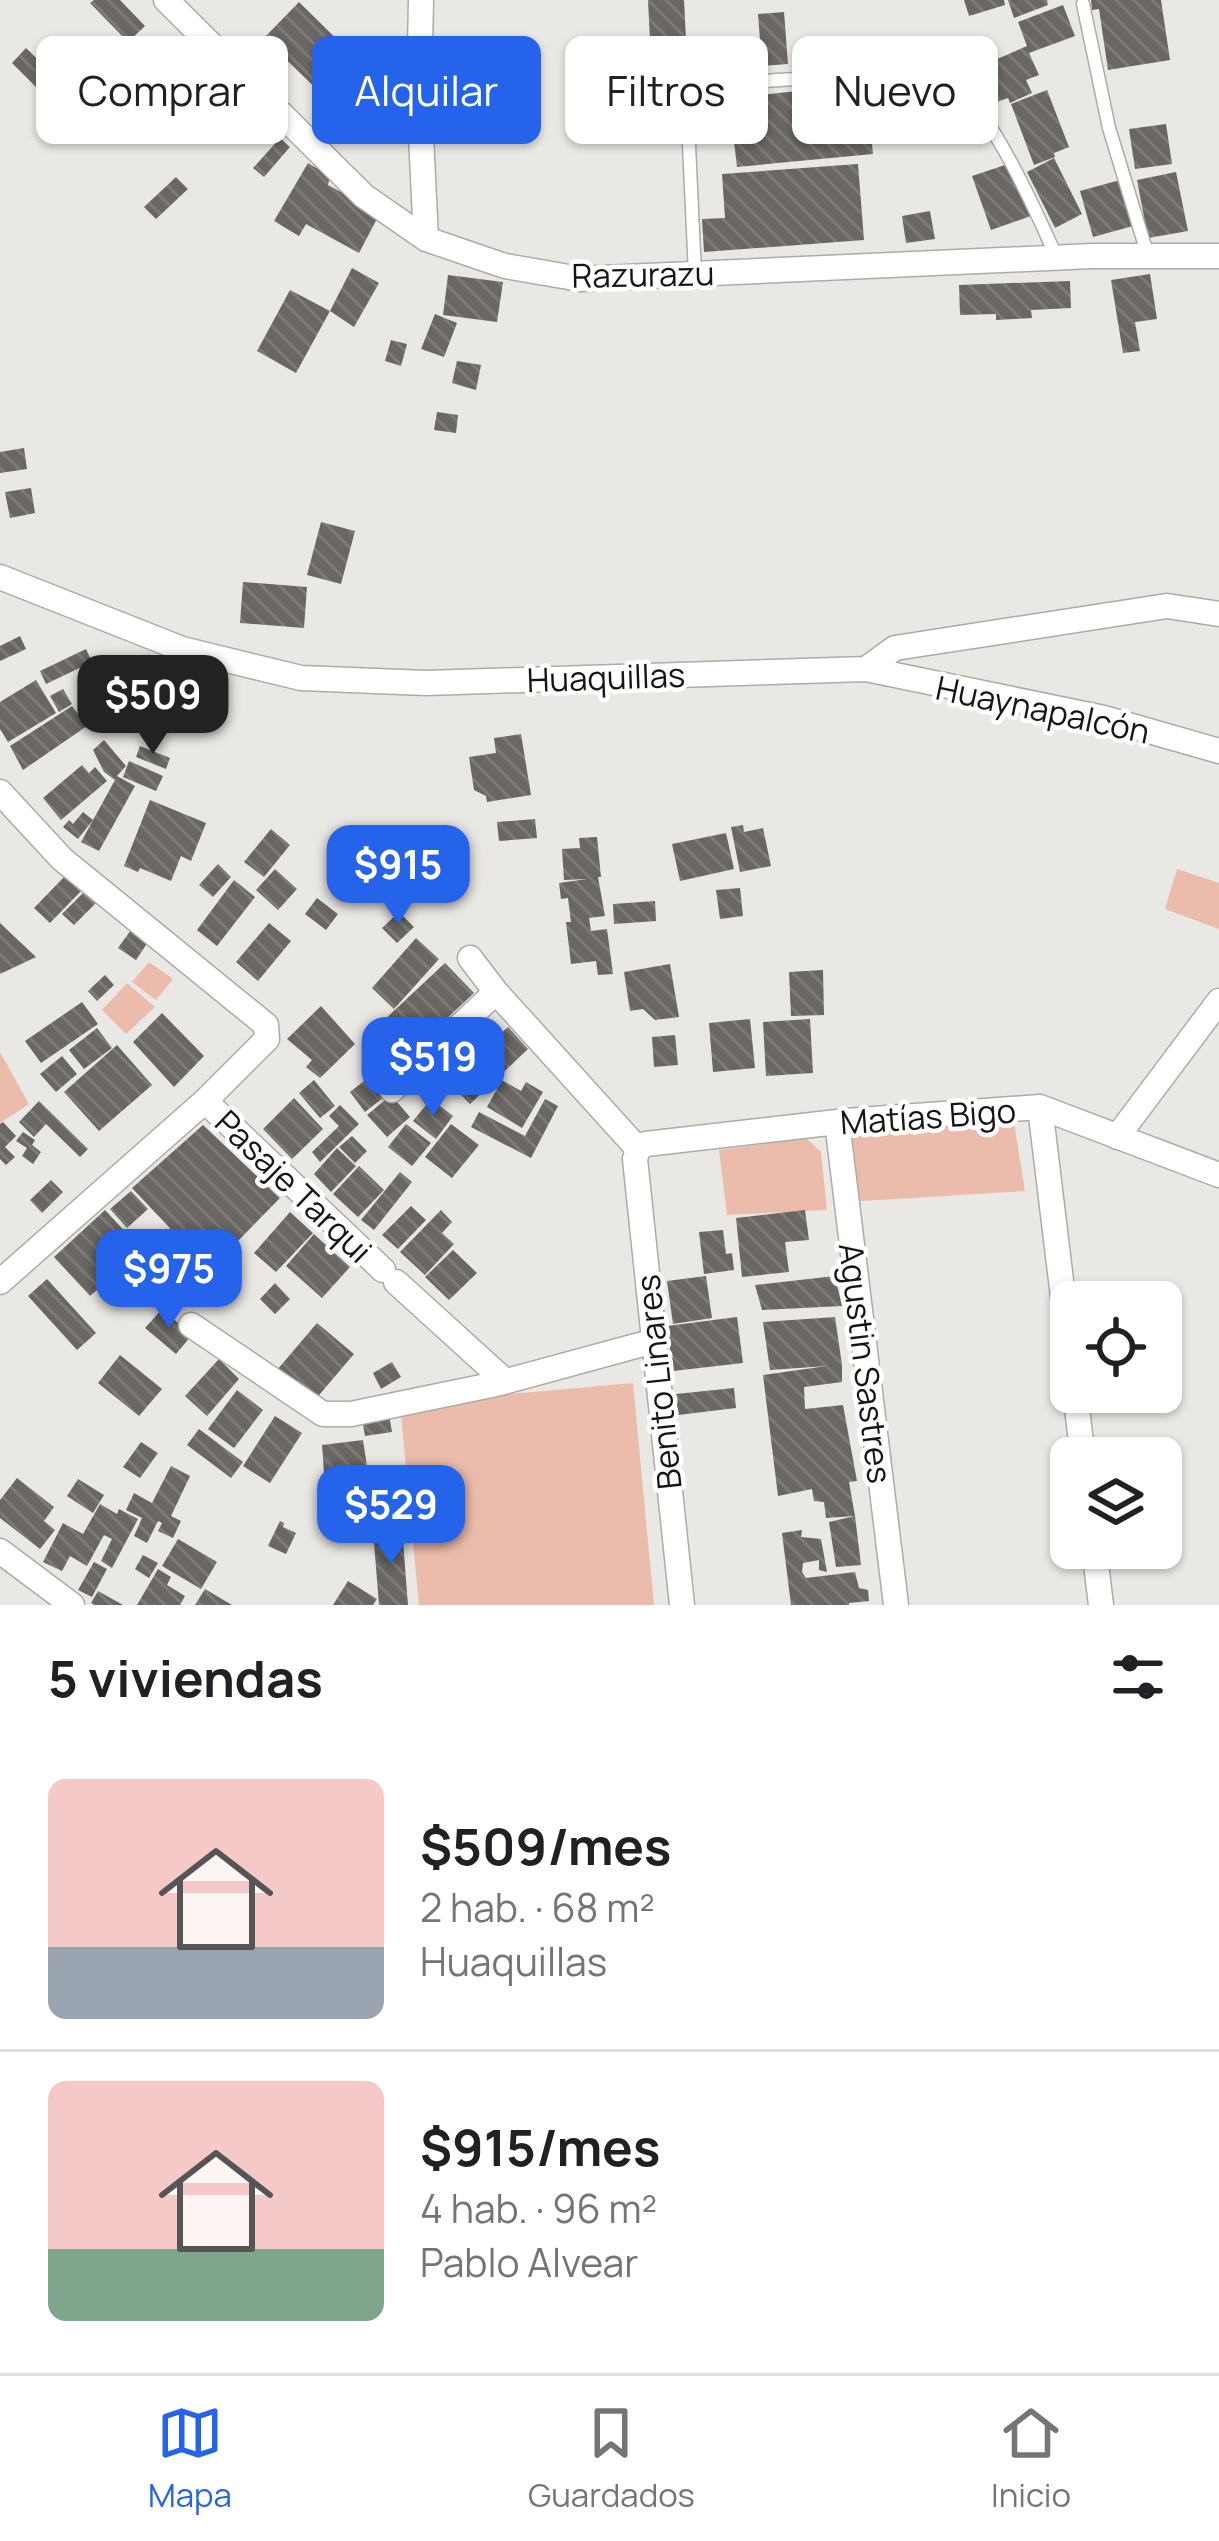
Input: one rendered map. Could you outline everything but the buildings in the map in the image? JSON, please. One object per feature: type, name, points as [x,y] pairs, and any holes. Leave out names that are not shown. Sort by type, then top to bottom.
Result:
[{"type":"street","name":"Razurazu","points":[[166,0],[364,196],[426,239],[505,266],[580,279],[1056,257],[1219,256]]},
{"type":"street","points":[[422,0],[419,95],[426,239]]},
{"type":"street","name":"Huaquillas","points":[[0,577],[182,649],[301,678],[425,683],[866,669],[896,648],[1167,606],[1219,614]]},
{"type":"street","name":"Huaynapalcón","points":[[866,669],[1104,718],[1219,751]]},
{"type":"street","points":[[0,792],[62,860],[266,1024],[267,1039],[205,1101],[0,1282]]},
{"type":"street","points":[[470,958],[637,1154]]},
{"type":"street","points":[[392,1090],[496,992]]},
{"type":"street","points":[[1117,1137],[1219,1001]]},
{"type":"street","name":"Pasaje Tarqui","points":[[205,1101],[505,1381]]},
{"type":"street","points":[[1040,1107],[1061,1281]]},
{"type":"street","name":"Matías Bigo","points":[[637,1154],[646,1144],[837,1122],[1040,1107],[1219,1175]]},
{"type":"street","name":"Agustin Sastres","points":[[837,1122],[896,1605]]},
{"type":"street","name":"Benito Linares","points":[[637,1154],[682,1605]]},
{"type":"street","points":[[191,1325],[323,1414],[351,1414],[505,1381],[654,1341]]},
{"type":"street","points":[[0,1551],[72,1605]]},
{"type":"street","points":[[1096,1569],[1100,1605]]},
{"type":"lane","points":[[1083,4],[1109,128],[1148,256]]},
{"type":"lane","points":[[695,274],[688,123],[693,110],[702,99],[740,84],[792,79]]},
{"type":"lane","points":[[998,138],[1056,257]]},
{"type":"shaded area","points":[[1177,869],[1219,883],[1219,929],[1165,909]]},
{"type":"shaded area","points":[[149,962],[173,979],[156,1000],[132,982]]},
{"type":"shaded area","points":[[127,983],[155,1007],[126,1034],[102,1010]]},
{"type":"shaded area","points":[[0,1052],[29,1104],[0,1123]]},
{"type":"shaded area","points":[[1012,1110],[1025,1191],[846,1202],[846,1121]]},
{"type":"shaded area","points":[[806,1138],[821,1152],[827,1210],[727,1215],[719,1150]]},
{"type":"shaded area","points":[[633,1383],[654,1605],[419,1605],[400,1404]]}]
